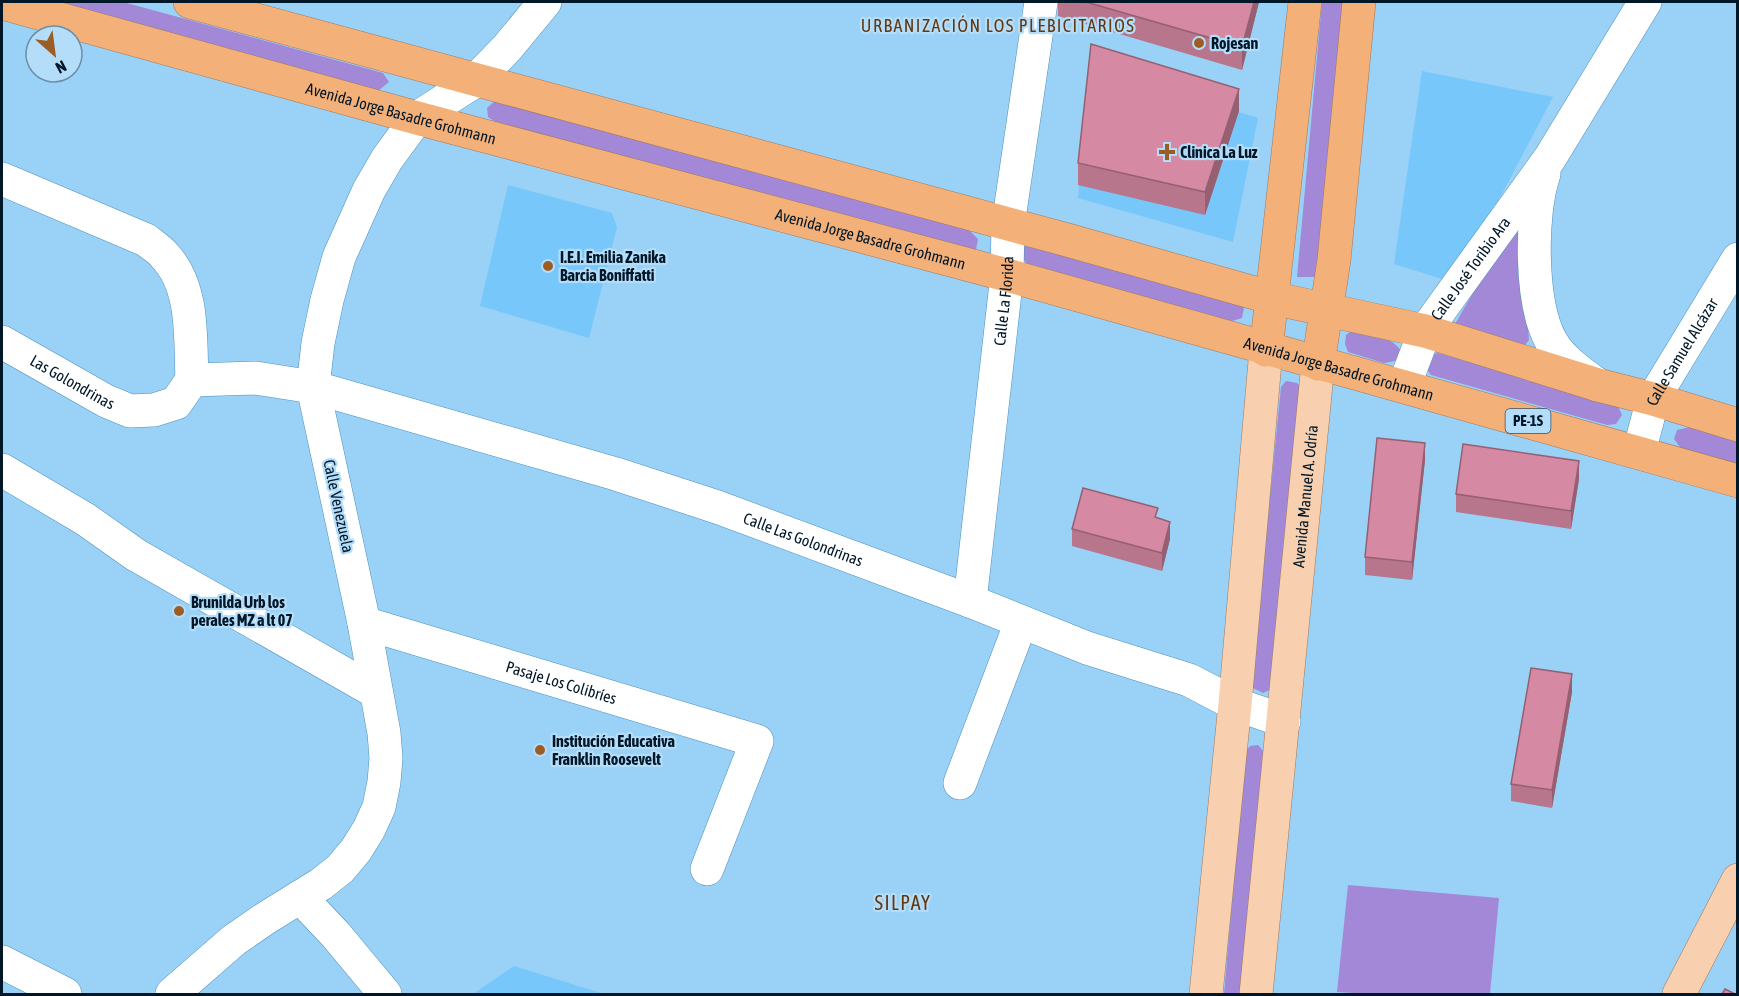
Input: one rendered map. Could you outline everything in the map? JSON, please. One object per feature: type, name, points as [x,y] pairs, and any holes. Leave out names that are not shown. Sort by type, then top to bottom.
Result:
[{"type":"highway","points":[[190,2],[1272,298],[1425,331],[1737,425]]},
{"type":"highway","points":[[1266,350],[1305,2]]},
{"type":"highway","name":"Avenida Manuel A. Odría","points":[[1318,364],[1334,260],[1359,2]]},
{"type":"highway","name":"Avenida Jorge Basadre Grohmann","points":[[2,3],[417,118],[1006,275],[1737,481]]},
{"type":"main road","points":[[1206,994],[1235,704],[1266,350]]},
{"type":"main road","name":"Avenida Manuel A. Odría","points":[[1256,994],[1318,364]]},
{"type":"main road","points":[[1679,994],[1737,880]]},
{"type":"street","name":"Calle Venezuela","points":[[172,994],[234,940],[321,884],[340,869],[356,850],[379,807],[386,758],[384,734],[364,623],[313,387],[324,310],[339,257],[369,190],[387,159],[417,118],[475,81],[507,48],[545,2]]},
{"type":"street","name":"Calle La Florida","points":[[970,601],[1006,275],[1008,225],[1041,2]]},
{"type":"street","name":"Calle José Toribio Ara","points":[[1404,386],[1425,331],[1550,158],[1646,2]]},
{"type":"street","name":"Calle José Toribio Ara","points":[[1550,158],[1538,191],[1535,229],[1539,309],[1551,342],[1571,365],[1598,385]]},
{"type":"street","points":[[2,179],[146,240],[164,254],[177,272],[187,298],[192,380],[256,378],[313,387]]},
{"type":"street","name":"Calle Samuel Alcázar","points":[[1639,452],[1653,399],[1737,259]]},
{"type":"street","name":"Las Golondrinas","points":[[2,342],[106,401],[130,411],[154,410],[176,403],[192,380]]},
{"type":"street","name":"Calle Las Golondrinas","points":[[313,387],[717,507],[970,601],[1087,648],[1189,680],[1235,704],[1284,721]]},
{"type":"street","points":[[2,470],[85,519],[136,555],[376,692]]},
{"type":"street","points":[[960,783],[1021,622]]},
{"type":"street","name":"Pasaje Los Colibríes","points":[[364,623],[757,741],[707,869]]},
{"type":"street","points":[[300,897],[336,935],[385,994]]},
{"type":"street","points":[[2,962],[65,994]]},
{"type":"shaded area","points":[[42,2],[123,2],[383,73],[389,82],[378,91]]},
{"type":"shaded area","points":[[1322,2],[1345,2],[1321,277],[1297,277]]},
{"type":"shaded area","name":"Clinica La Luz","points":[[1091,67],[1258,118],[1233,242],[1078,198]]},
{"type":"shaded area","points":[[1422,71],[1553,97],[1455,283],[1394,264]]},
{"type":"shaded area","points":[[496,100],[968,229],[978,239],[976,250],[498,124],[488,117],[487,108]]},
{"type":"shaded area","name":"I.E.I. Emilia Zanika Barcia Boniffatti","points":[[508,185],[612,213],[617,227],[589,338],[480,306]]},
{"type":"shaded area","points":[[1511,227],[1520,235],[1529,340],[1525,345],[1457,328],[1455,324]]},
{"type":"shaded area","points":[[1030,246],[1237,303],[1244,308],[1242,318],[1228,320],[1027,264],[1021,255],[1021,247]]},
{"type":"shaded area","points":[[1353,330],[1387,339],[1402,353],[1395,361],[1384,363],[1348,352],[1345,344],[1346,335]]},
{"type":"shaded area","points":[[1438,353],[1611,404],[1619,408],[1622,415],[1616,424],[1607,425],[1431,375],[1425,367],[1427,355]]},
{"type":"shaded area","points":[[1286,381],[1297,383],[1302,388],[1272,689],[1263,693],[1253,688],[1252,678],[1281,387]]},
{"type":"shaded area","points":[[1690,427],[1737,442],[1737,466],[1683,451],[1674,439],[1677,430]]},
{"type":"shaded area","points":[[1258,745],[1267,755],[1245,994],[1224,994],[1245,752],[1250,746]]},
{"type":"shaded area","points":[[1348,885],[1499,898],[1490,994],[1337,992]]},
{"type":"shaded area","points":[[514,966],[604,994],[473,994]]},
{"type":"building","points":[[1086,2],[1254,2],[1242,47]]},
{"type":"building","points":[[1091,44],[1239,89],[1205,192],[1078,163]]},
{"type":"building","points":[[1377,438],[1425,443],[1412,562],[1365,557]]},
{"type":"building","points":[[1463,444],[1579,461],[1571,511],[1456,494]]},
{"type":"building","points":[[1083,488],[1158,508],[1155,517],[1170,522],[1162,553],[1072,529]]},
{"type":"building","points":[[1531,668],[1572,674],[1552,790],[1511,784]]},
{"type":"building","points":[[1725,989],[1735,994],[1722,994]]},
{"type":"place","name":"Rojesan","points":[[1199,43]]},
{"type":"place","name":"Clinica La Luz","points":[[1167,152]]},
{"type":"place","name":"I.E.I. Emilia Zanika Barcia Boniffatti","points":[[548,266]]},
{"type":"place","name":"Brunilda Urb los perales MZ a lt 07","points":[[179,611]]},
{"type":"place","name":"Institución Educativa Franklin Roosevelt","points":[[540,750]]},
{"type":"district","name":"URBANIZACIÓN LOS PLEBICITARIOS","points":[[998,26]]},
{"type":"district","name":"SILPAY","points":[[903,903]]}]
